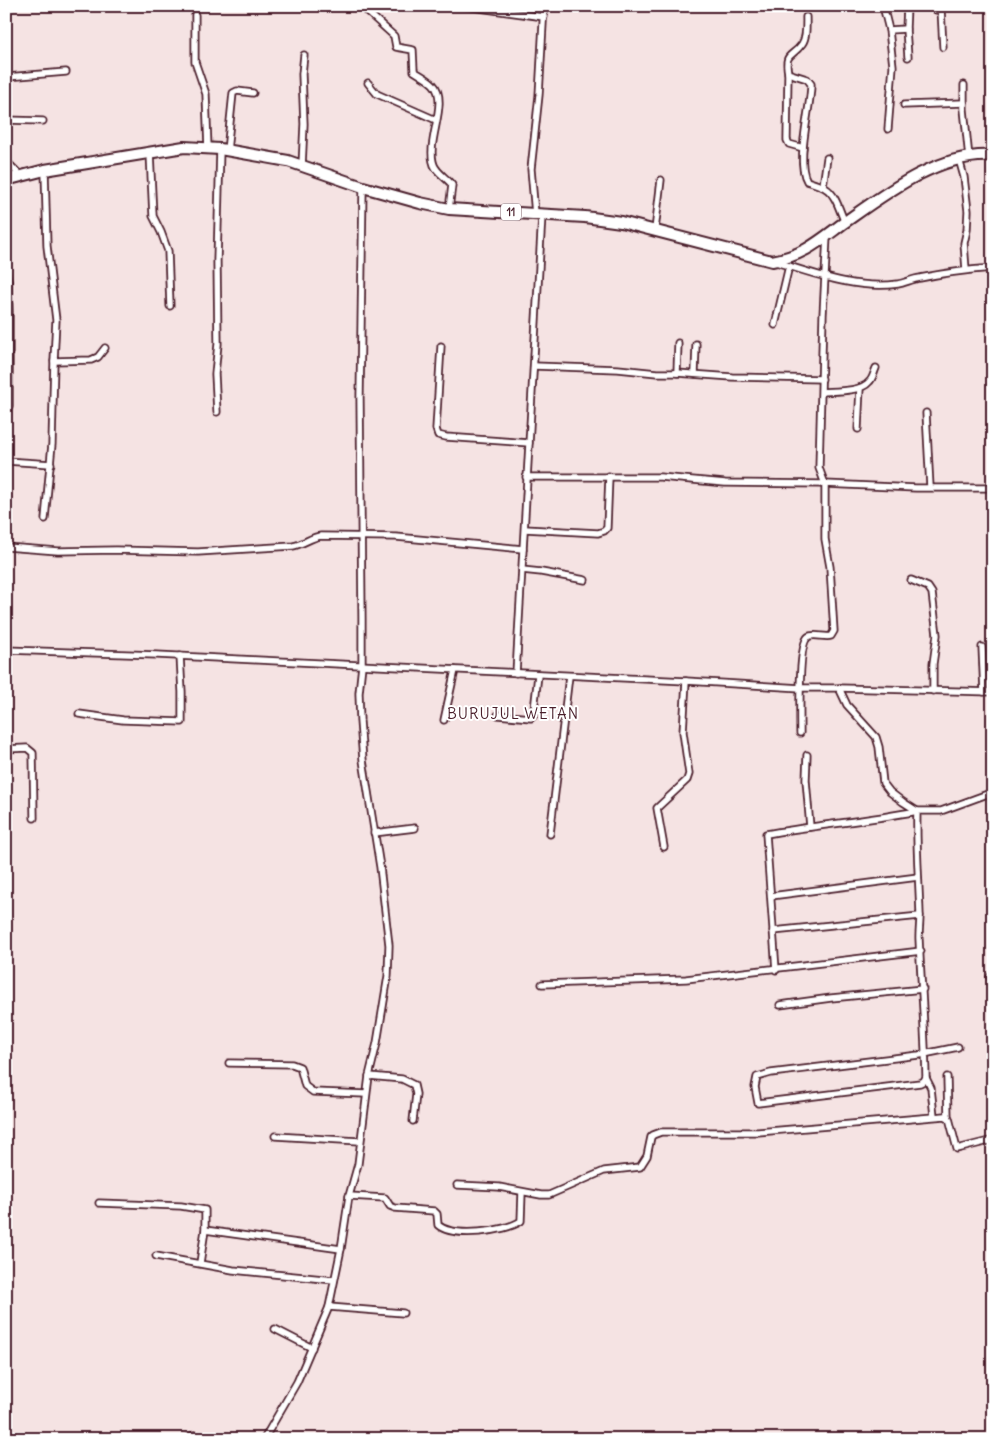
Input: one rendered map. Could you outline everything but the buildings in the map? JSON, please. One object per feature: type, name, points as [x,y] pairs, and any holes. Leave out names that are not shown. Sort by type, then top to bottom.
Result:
[{"type":"highway","name":"11","points":[[6,180],[45,170],[184,147],[223,150],[288,161],[363,188],[449,208],[613,220],[772,261],[798,254],[918,175],[964,158],[993,156]]},
{"type":"street","points":[[360,6],[394,36],[396,47],[414,51],[414,71],[433,84],[440,96],[432,157],[434,166],[452,185],[449,208]]},
{"type":"street","points":[[465,6],[544,17]]},
{"type":"street","points":[[516,673],[534,366],[539,214],[531,169],[539,96],[544,6]]},
{"type":"street","points":[[883,6],[889,30],[893,66],[888,129]]},
{"type":"street","points":[[907,6],[908,57]]},
{"type":"street","points":[[931,6],[936,10],[941,8],[943,46]]},
{"type":"street","points":[[195,15],[195,62],[206,94],[208,149]]},
{"type":"street","points":[[803,148],[789,144],[787,140],[788,73],[786,62],[787,57],[802,44],[805,35],[806,17]]},
{"type":"street","points":[[889,30],[906,29]]},
{"type":"street","points":[[302,166],[304,124],[302,74],[304,55]]},
{"type":"street","points":[[6,80],[7,77],[16,75],[66,72]]},
{"type":"street","points":[[788,73],[807,79],[811,84],[802,172],[807,181],[829,190],[845,223]]},
{"type":"street","points":[[368,83],[377,94],[436,120]]},
{"type":"street","points":[[964,85],[964,177],[968,211],[964,243],[966,270]]},
{"type":"street","points":[[217,412],[215,374],[218,344],[217,261],[223,150],[233,93],[237,91],[253,93]]},
{"type":"street","points":[[904,104],[964,102]]},
{"type":"street","points":[[6,120],[43,121]]},
{"type":"street","points":[[150,153],[153,216],[168,251],[170,306]]},
{"type":"street","points":[[6,157],[7,162],[20,176]]},
{"type":"street","points":[[823,186],[827,158]]},
{"type":"street","points":[[45,170],[47,246],[56,320],[51,464],[45,519]]},
{"type":"street","points":[[655,230],[661,180]]},
{"type":"street","points":[[264,1439],[297,1382],[329,1307],[341,1249],[349,1196],[355,1177],[366,1094],[387,982],[389,945],[363,760],[359,693],[362,666],[360,397],[363,188]]},
{"type":"street","points":[[800,734],[801,664],[806,638],[811,636],[831,636],[834,631],[830,566],[825,535],[824,484],[819,468],[824,278],[827,236]]},
{"type":"street","points":[[772,261],[824,278],[865,284],[893,285],[917,278],[966,270],[993,268]]},
{"type":"street","points":[[775,325],[789,266]]},
{"type":"street","points":[[6,271],[9,312],[9,406]]},
{"type":"street","points":[[677,373],[678,343]]},
{"type":"street","points":[[695,374],[696,344]]},
{"type":"street","points":[[440,346],[439,408],[436,428],[438,435],[446,438],[529,443]]},
{"type":"street","points":[[54,361],[91,360],[98,357],[105,348]]},
{"type":"street","points":[[534,366],[618,369],[732,377],[822,379]]},
{"type":"street","points":[[822,392],[860,388],[871,381],[876,368]]},
{"type":"street","points":[[858,429],[860,388]]},
{"type":"street","points":[[926,412],[930,487]]},
{"type":"street","points":[[6,461],[51,464]]},
{"type":"street","points":[[525,529],[598,533],[605,531],[607,528],[609,476]]},
{"type":"street","points":[[526,477],[660,477],[725,483],[993,488]]},
{"type":"street","points":[[6,547],[58,551],[198,552],[293,546],[303,544],[313,537],[321,536],[361,536],[396,537],[523,548]]},
{"type":"street","points":[[522,570],[585,580]]},
{"type":"street","points":[[912,580],[928,587],[932,593],[937,635],[932,691]]},
{"type":"street","points":[[982,647],[984,692]]},
{"type":"street","points":[[6,650],[180,656],[801,688],[993,692]]},
{"type":"street","points":[[79,714],[123,720],[182,722],[180,656]]},
{"type":"street","points":[[444,720],[455,670]]},
{"type":"street","points":[[498,715],[531,718],[534,715],[538,675]]},
{"type":"street","points":[[550,834],[570,676]]},
{"type":"street","points":[[664,847],[657,808],[688,780],[689,774],[683,732],[686,681]]},
{"type":"street","points":[[839,688],[850,708],[876,737],[879,747],[882,781],[885,786],[890,792],[917,811]]},
{"type":"street","points":[[6,760],[7,750],[27,748],[33,752],[34,818]]},
{"type":"street","points":[[807,755],[806,780],[810,827]]},
{"type":"street","points":[[776,970],[766,834],[837,825],[917,811],[945,810],[993,792]]},
{"type":"street","points":[[917,811],[916,842],[926,1078],[931,1088],[934,1116]]},
{"type":"street","points":[[374,833],[415,828]]},
{"type":"street","points":[[771,896],[918,877]]},
{"type":"street","points":[[773,931],[920,916]]},
{"type":"street","points":[[542,984],[686,979],[920,952]]},
{"type":"street","points":[[780,1005],[922,989]]},
{"type":"street","points":[[926,1078],[920,1084],[758,1103],[755,1087],[758,1077],[771,1073],[926,1053],[958,1047]]},
{"type":"street","points":[[229,1063],[292,1064],[300,1067],[305,1086],[312,1092],[366,1094]]},
{"type":"street","points":[[369,1076],[402,1079],[414,1085],[416,1094],[413,1121]]},
{"type":"street","points":[[947,1077],[948,1117],[957,1149],[993,1140]]},
{"type":"street","points":[[457,1185],[499,1187],[549,1195],[604,1172],[638,1168],[643,1164],[647,1156],[651,1137],[653,1134],[661,1132],[758,1132],[934,1116],[948,1117]]},
{"type":"street","points":[[275,1136],[360,1141]]},
{"type":"street","points":[[349,1196],[385,1198],[390,1206],[395,1208],[434,1211],[437,1214],[440,1228],[468,1232],[494,1230],[520,1223],[522,1218],[522,1192]]},
{"type":"street","points":[[99,1203],[181,1206],[205,1210],[205,1230],[200,1263]]},
{"type":"street","points":[[205,1230],[341,1249]]},
{"type":"street","points":[[156,1256],[233,1270],[334,1280]]},
{"type":"street","points":[[329,1307],[403,1313]]},
{"type":"street","points":[[275,1329],[312,1348]]},
{"type":"street","points":[[186,1439],[194,1435],[206,1439]]},
{"type":"district","name":"BURUJUL WETAN","points":[[513,714]]}]
